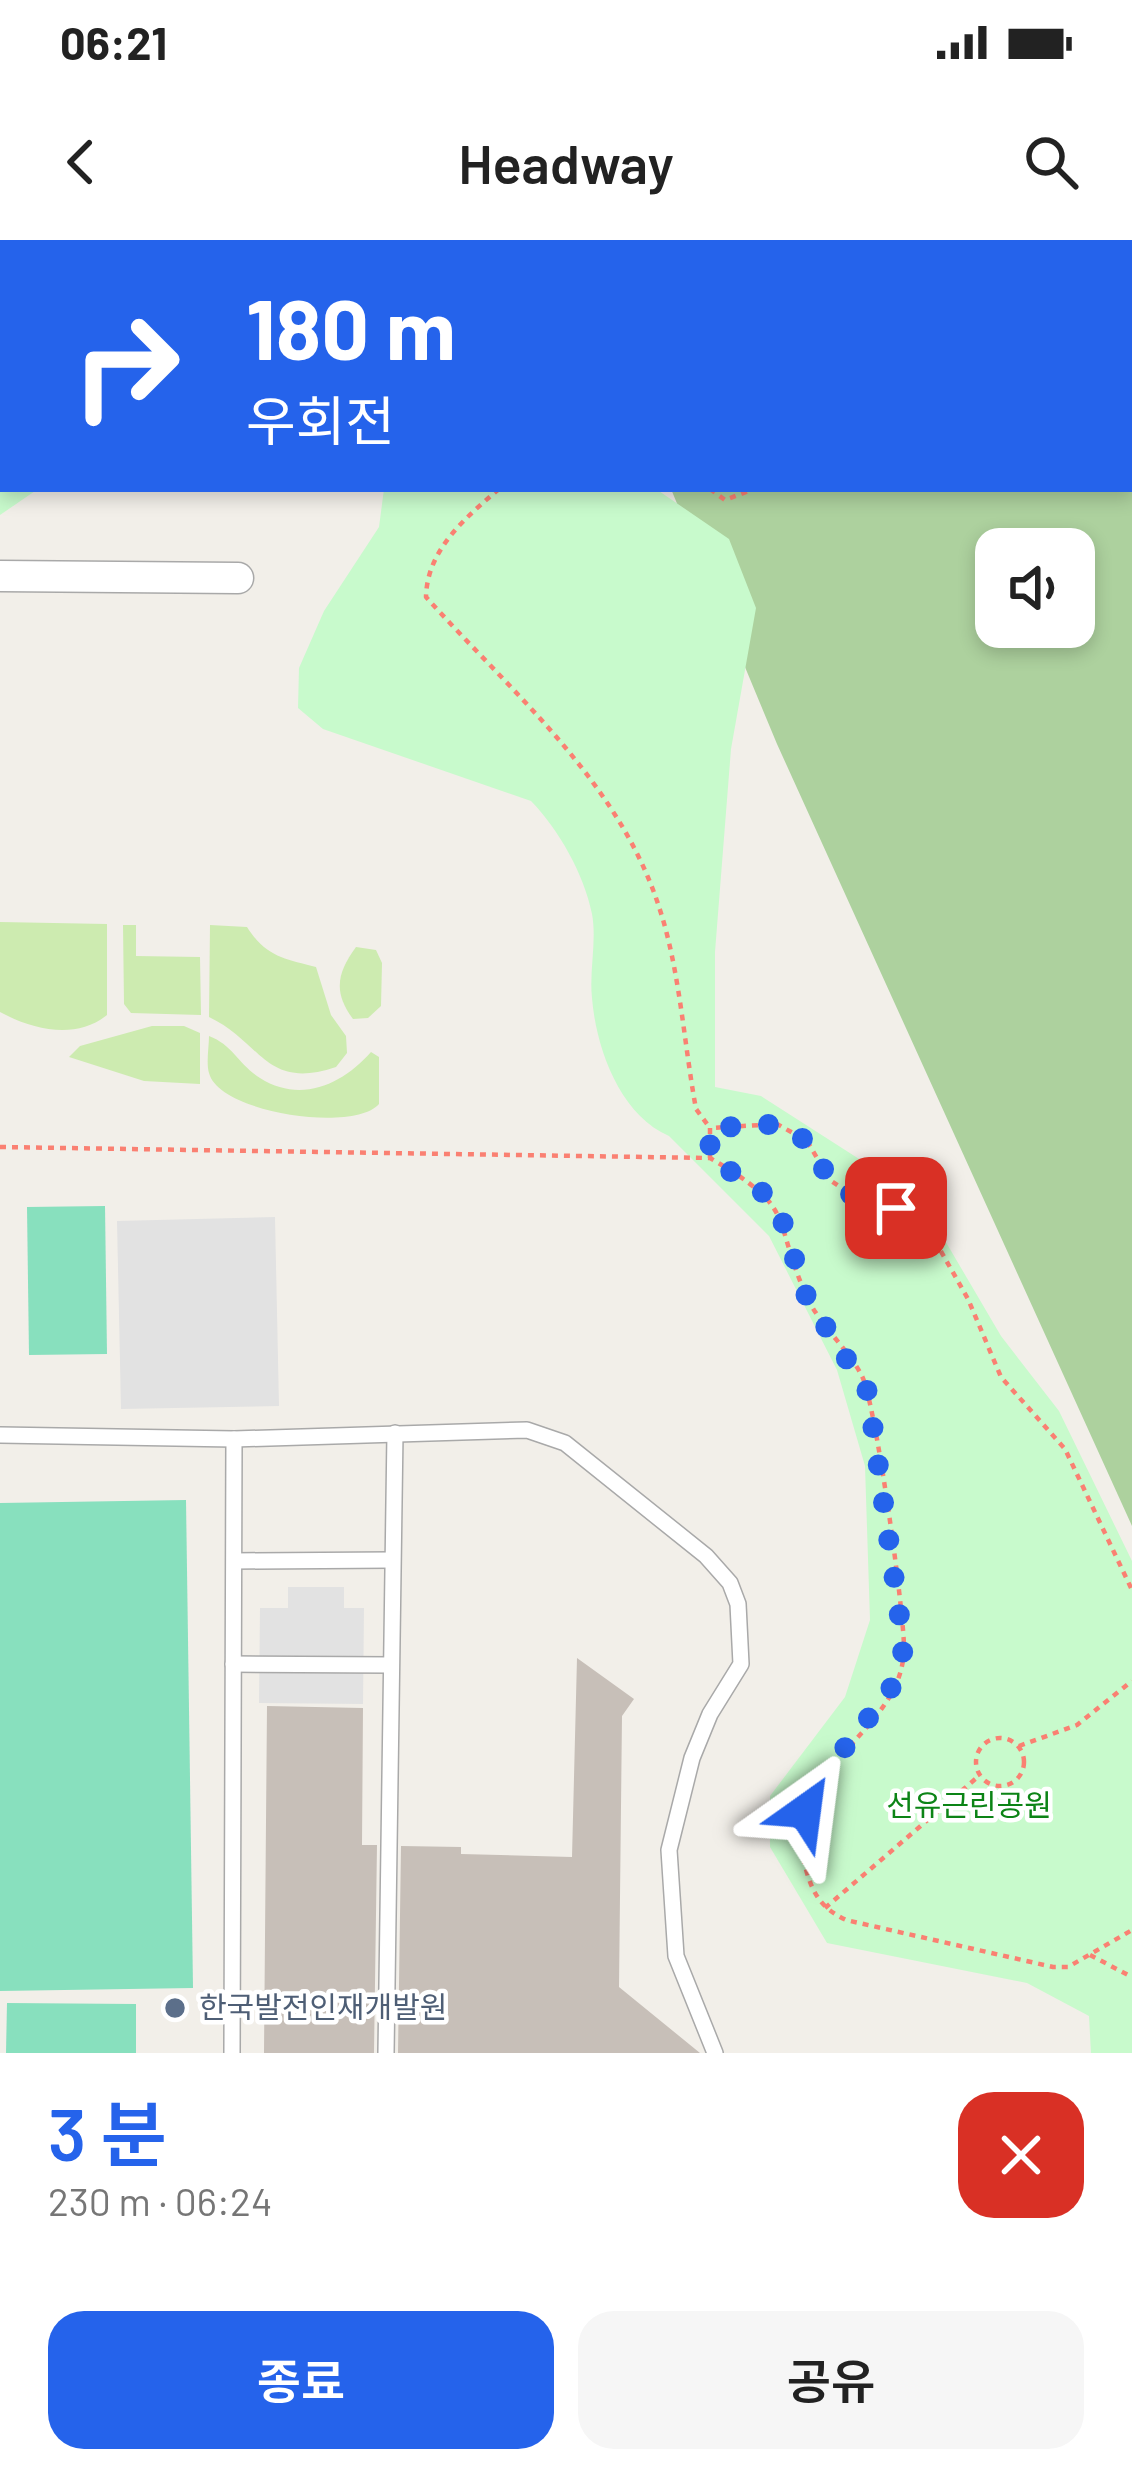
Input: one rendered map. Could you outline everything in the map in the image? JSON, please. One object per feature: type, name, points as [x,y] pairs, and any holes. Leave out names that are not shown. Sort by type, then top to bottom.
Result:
[{"type":"street","points":[[0,576],[238,578]]},
{"type":"lane","points":[[0,1435],[234,1439],[526,1430],[566,1443],[706,1556],[730,1583],[741,1624],[741,1664],[710,1714],[692,1758],[669,1850],[676,1956],[715,2053]]},
{"type":"lane","points":[[386,2053],[395,1433]]},
{"type":"lane","points":[[232,2053],[234,1439]]},
{"type":"lane","points":[[235,1561],[391,1560]]},
{"type":"lane","points":[[233,1664],[391,1665]]},
{"type":"path","points":[[496,492],[436,555],[427,577],[426,597],[529,703],[590,777],[637,858],[660,910],[696,1108],[710,1128],[710,1158]]},
{"type":"path","points":[[714,492],[724,500],[746,492]]},
{"type":"path","points":[[710,1128],[777,1124],[807,1141],[830,1180],[856,1198],[896,1208],[938,1246],[1000,1377],[1065,1449],[1132,1590]]},
{"type":"path","points":[[0,1147],[710,1158],[762,1192],[779,1210],[807,1298],[868,1392],[904,1648],[890,1691],[816,1784],[805,1811],[800,1848],[813,1892],[825,1907],[846,1920],[1053,1967],[1068,1967],[1132,1930]]},
{"type":"path","points":[[1017,1746],[1077,1725],[1132,1681]]},
{"type":"path","points":[[1004,1738],[1017,1746],[1024,1760],[1014,1781],[1000,1786],[980,1775],[976,1760],[989,1741],[1004,1738]]},
{"type":"path","points":[[825,1907],[980,1775]]},
{"type":"path","points":[[1090,1954],[1132,1977]]},
{"type":"green space","points":[[0,492],[34,492],[0,515]]},
{"type":"green space","name":"선유근린공원","points":[[384,492],[660,492],[729,539],[756,608],[731,749],[715,952],[715,1087],[761,1096],[920,1198],[1001,1336],[1059,1411],[1132,1561],[1132,2053],[1091,2053],[1089,2016],[1027,1983],[827,1943],[770,1847],[770,1796],[845,1697],[870,1620],[865,1466],[837,1370],[769,1236],[669,1136],[637,1113],[614,1078],[594,1017],[592,914],[577,868],[551,825],[531,801],[323,729],[298,708],[299,668],[324,611],[379,527]]},
{"type":"green space","points":[[672,492],[1132,492],[1132,1526],[777,744]]},
{"type":"green space","points":[[0,922],[107,924],[107,1015],[82,1028],[54,1030],[0,1012]]},
{"type":"green space","points":[[123,925],[136,925],[136,956],[200,957],[201,1015],[131,1013],[124,1004]]},
{"type":"green space","points":[[210,925],[247,927],[269,951],[316,967],[331,1015],[346,1036],[347,1053],[336,1067],[312,1073],[279,1068],[209,1017]]},
{"type":"green space","points":[[356,947],[376,950],[382,963],[381,1006],[368,1018],[353,1019],[342,1000],[340,983]]},
{"type":"green space","points":[[152,1026],[184,1026],[200,1033],[200,1084],[144,1081],[69,1057],[80,1046]]},
{"type":"green space","points":[[209,1036],[260,1078],[291,1089],[306,1090],[334,1081],[371,1052],[379,1057],[379,1104],[365,1113],[317,1117],[236,1099],[218,1087],[209,1073]]},
{"type":"green space","points":[[105,1206],[107,1354],[29,1355],[27,1207]]},
{"type":"green space","points":[[186,1500],[193,1988],[0,1991],[0,1503]]},
{"type":"green space","points":[[7,2003],[136,2004],[136,2053],[6,2053]]},
{"type":"shaded area","points":[[275,1217],[279,1406],[121,1409],[117,1221]]},
{"type":"shaded area","points":[[288,1587],[344,1587],[344,1608],[364,1608],[363,1704],[259,1703],[260,1608],[288,1608]]},
{"type":"building","points":[[577,1658],[634,1699],[622,1716],[619,1987],[700,2053],[398,2053],[401,1846],[461,1847],[461,1854],[572,1857]]},
{"type":"building","points":[[267,1706],[363,1708],[362,1845],[377,1845],[374,2053],[264,2053]]},
{"type":"place","name":"한국발전인재개발원","points":[[175,2008]]},
{"type":"route","points":[[805,1811],[816,1784],[890,1691],[904,1648],[868,1392],[860,1373],[807,1298],[779,1210],[740,1175],[710,1158],[710,1128],[777,1124],[807,1141],[830,1180],[856,1198],[896,1208]]}]
